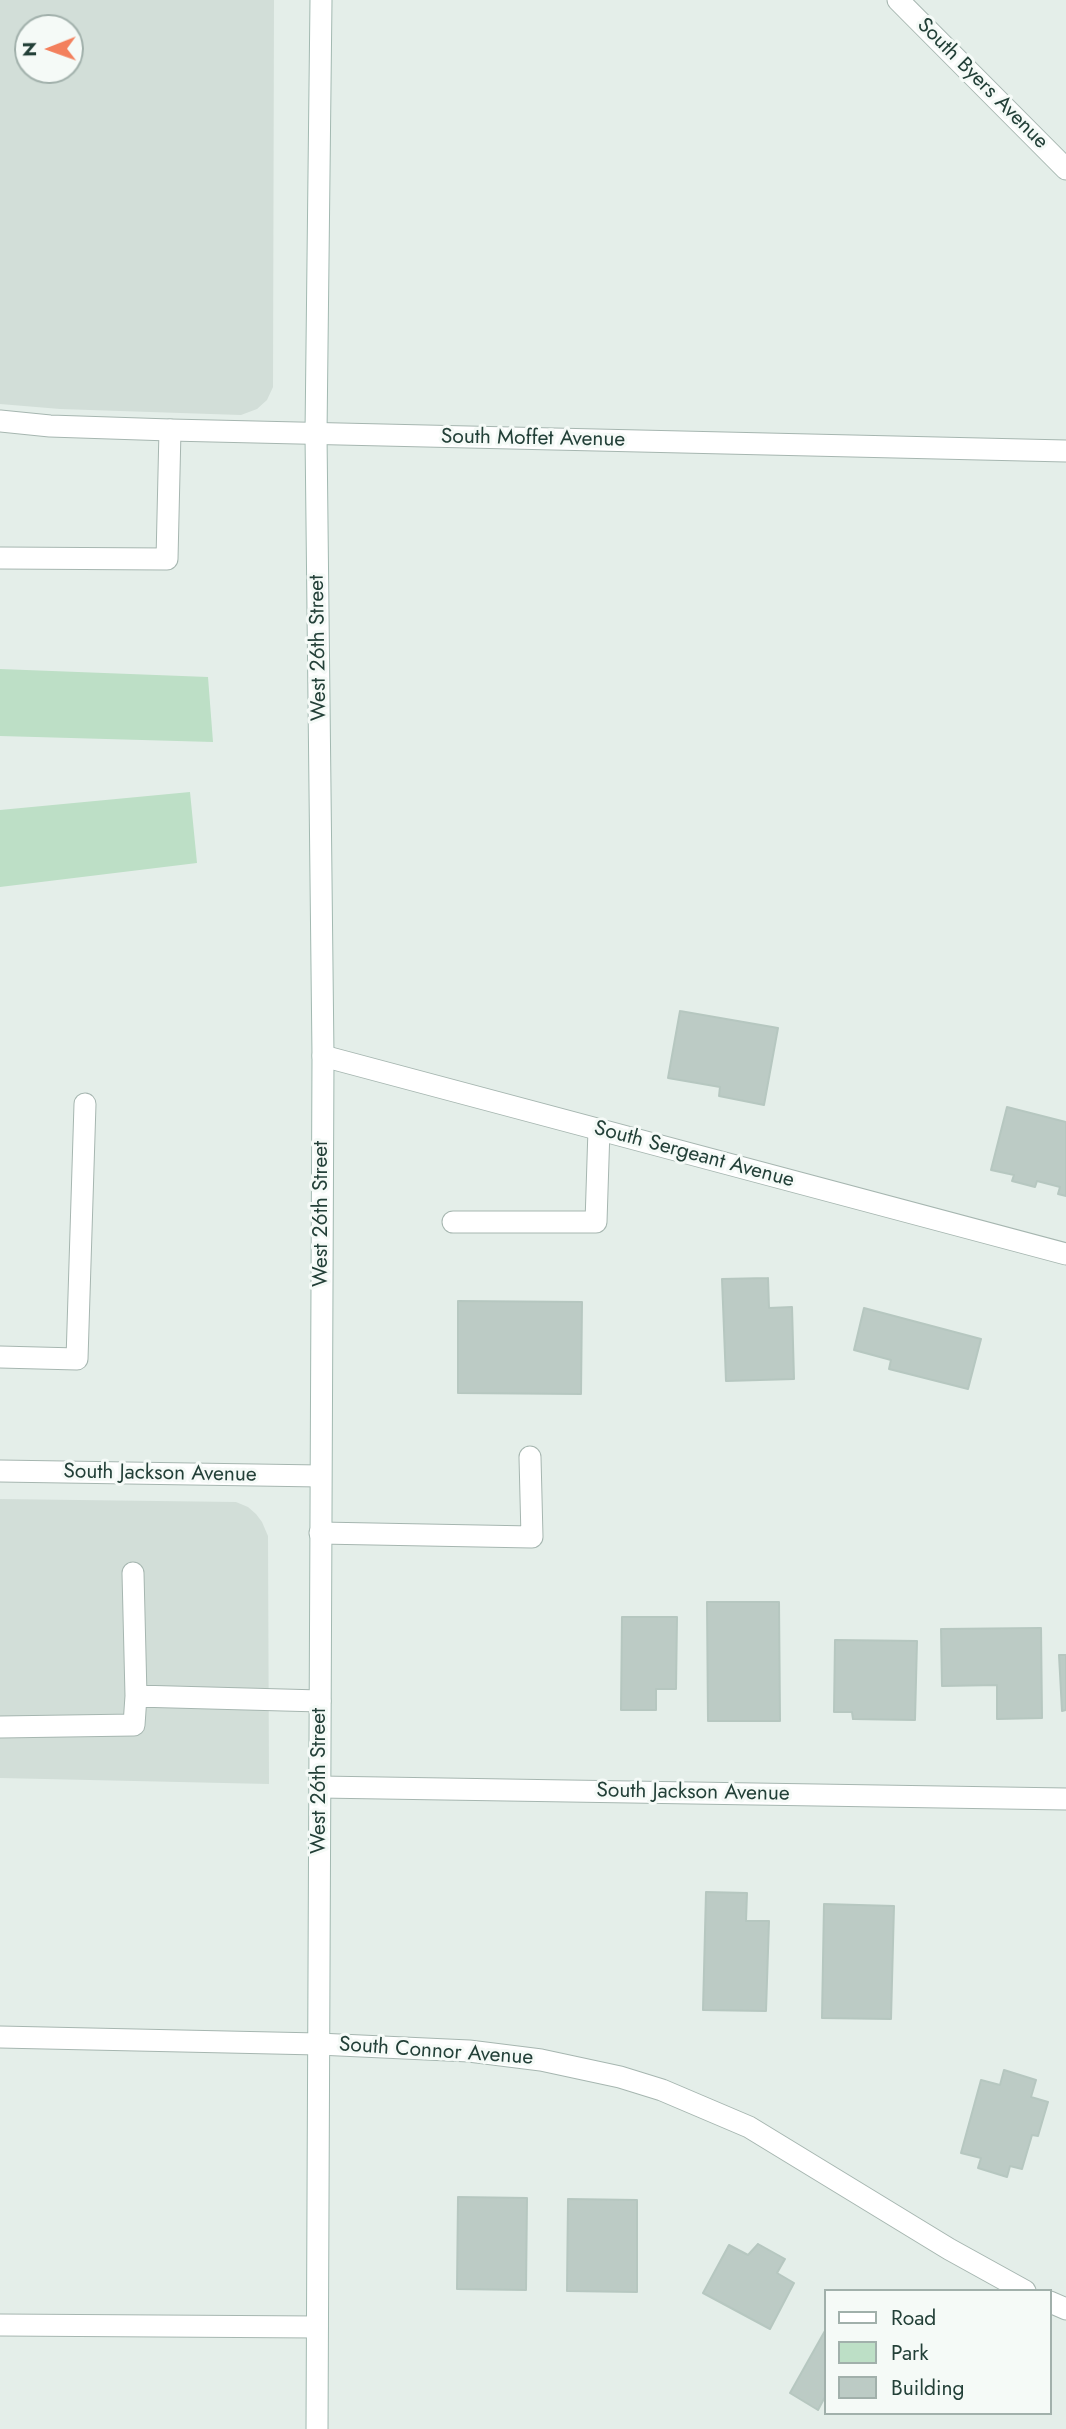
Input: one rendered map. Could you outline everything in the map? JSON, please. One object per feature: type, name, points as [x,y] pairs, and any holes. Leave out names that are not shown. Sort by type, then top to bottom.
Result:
[{"type":"street","name":"West 26th Street","points":[[317,2429],[323,1056],[316,434],[321,0]]},
{"type":"street","name":"South Byers Avenue","points":[[898,0],[1066,169]]},
{"type":"street","name":"South Moffet Avenue","points":[[0,421],[50,426],[170,430],[1066,451]]},
{"type":"street","points":[[0,558],[167,559],[170,430]]},
{"type":"street","name":"South Sergeant Avenue","points":[[323,1056],[1066,1254]]},
{"type":"street","points":[[0,1357],[77,1359],[85,1104]]},
{"type":"street","points":[[453,1222],[596,1222],[599,1129]]},
{"type":"street","points":[[320,1532],[532,1537],[530,1457]]},
{"type":"street","name":"South Jackson Avenue","points":[[0,1471],[320,1476]]},
{"type":"street","points":[[0,1727],[134,1725],[134,1573]]},
{"type":"street","points":[[136,1696],[320,1701]]},
{"type":"street","name":"South Jackson Avenue","points":[[320,1787],[1066,1799]]},
{"type":"street","name":"South Connor Avenue","points":[[0,2037],[318,2044],[507,2055],[575,2067],[662,2090],[748,2127],[949,2249],[1021,2289]]},
{"type":"street","points":[[0,2325],[317,2327]]},
{"type":"shaded area","points":[[0,0],[274,0],[273,387],[267,400],[257,409],[241,415],[60,409],[0,404]]},
{"type":"shaded area","points":[[0,1499],[236,1502],[256,1514],[268,1536],[269,1784],[0,1778]]},
{"type":"green space","points":[[0,669],[208,677],[213,742],[0,736]]},
{"type":"green space","points":[[190,792],[197,863],[0,887],[0,810]]},
{"type":"building","points":[[680,1011],[778,1028],[764,1105],[719,1096],[720,1087],[668,1078]]},
{"type":"building","points":[[1007,1107],[1066,1122],[1066,1196],[1058,1194],[1060,1187],[1037,1181],[1035,1187],[1012,1181],[1014,1175],[991,1170]]},
{"type":"building","points":[[768,1278],[769,1308],[792,1307],[794,1379],[726,1381],[722,1279]]},
{"type":"building","points":[[458,1301],[582,1302],[581,1394],[458,1393]]},
{"type":"building","points":[[864,1308],[981,1339],[968,1389],[889,1369],[891,1360],[854,1350]]},
{"type":"building","points":[[707,1602],[779,1602],[780,1721],[708,1721]]},
{"type":"building","points":[[622,1617],[677,1617],[676,1689],[656,1689],[656,1710],[621,1710]]},
{"type":"building","points":[[1041,1628],[1042,1718],[997,1719],[997,1685],[942,1686],[941,1629]]},
{"type":"building","points":[[835,1640],[917,1641],[915,1720],[853,1719],[852,1712],[834,1712]]},
{"type":"building","points":[[1059,1655],[1066,1655],[1066,1710],[1062,1711]]},
{"type":"building","points":[[706,1892],[747,1893],[746,1921],[769,1921],[766,2011],[703,2010]]},
{"type":"building","points":[[824,1904],[894,1906],[891,2019],[822,2018]]},
{"type":"building","points":[[1004,2070],[1036,2080],[1031,2097],[1048,2102],[1038,2136],[1032,2135],[1022,2169],[1010,2166],[1007,2177],[978,2168],[981,2158],[961,2153],[981,2080],[1000,2085]]},
{"type":"building","points":[[458,2197],[527,2198],[526,2290],[457,2289]]},
{"type":"building","points":[[568,2199],[637,2200],[637,2292],[567,2291]]},
{"type":"building","points":[[758,2244],[785,2259],[777,2273],[794,2283],[770,2329],[703,2293],[729,2245],[748,2255]]},
{"type":"building","points":[[824,2333],[824,2399],[818,2410],[790,2393]]}]
